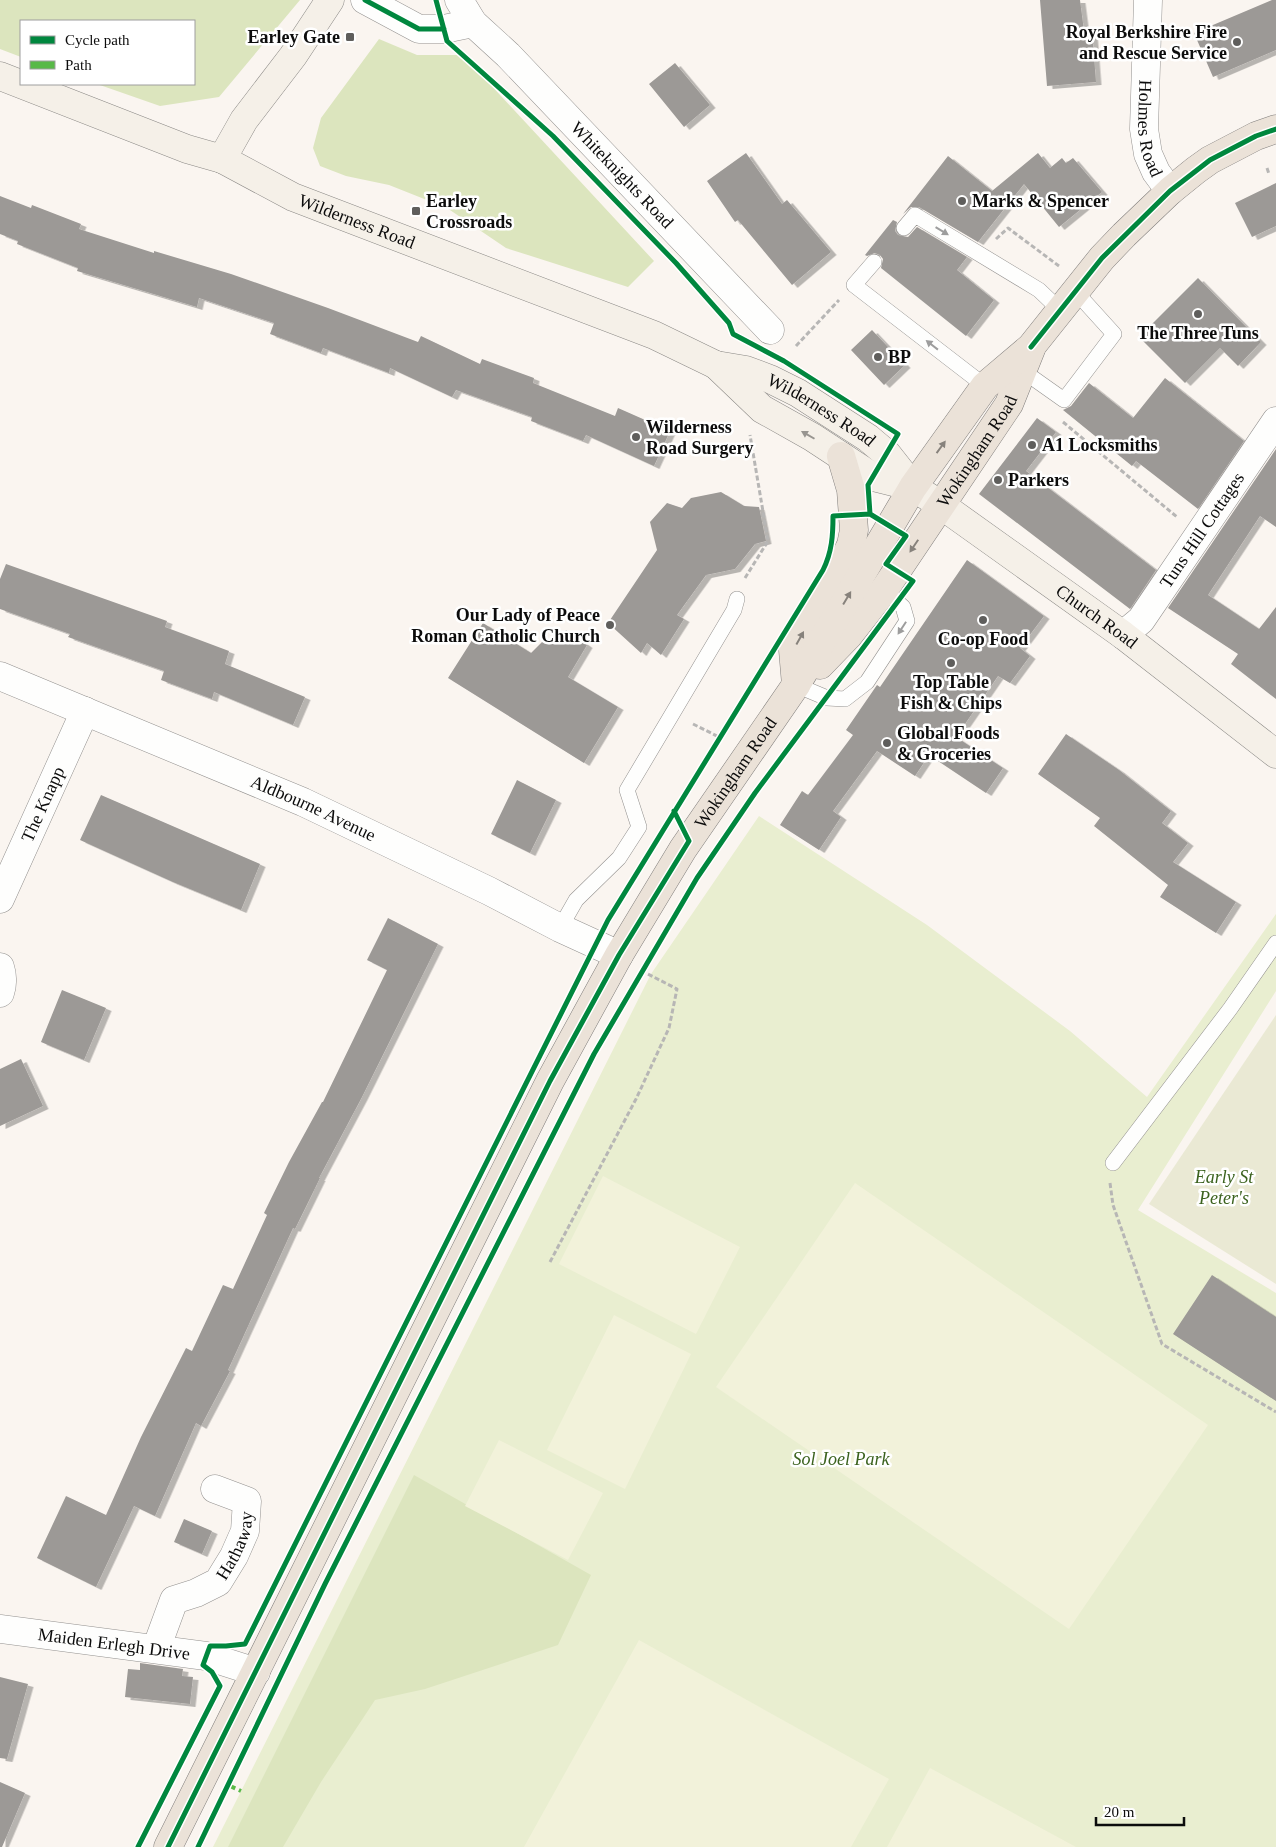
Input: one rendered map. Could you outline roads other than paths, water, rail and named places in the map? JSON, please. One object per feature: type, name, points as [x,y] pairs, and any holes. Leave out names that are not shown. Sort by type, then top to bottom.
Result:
[{"type":"main road","points":[[222,159],[244,120],[293,56],[330,0]]},
{"type":"main road","name":"Wilderness Road","points":[[0,76],[20,84]]},
{"type":"main road","name":"Wilderness Road","points":[[23,85],[187,149],[222,159],[294,198],[654,335],[716,365],[746,370],[770,379],[798,393],[868,438],[887,454],[913,487]]},
{"type":"main road","name":"Wokingham Road","points":[[796,685],[824,662],[884,590],[1009,404],[1027,359],[1068,300],[1102,258],[1170,191],[1210,160],[1256,136],[1276,129]]},
{"type":"main road","name":"Wokingham Road","points":[[168,1847],[514,1152],[550,1081],[619,955],[683,849],[796,685],[913,487],[985,386],[1027,359]]},
{"type":"main road","name":"Wilderness Road","points":[[716,365],[762,409],[812,437],[873,477],[913,487]]},
{"type":"main road","points":[[796,685],[793,650],[843,561],[851,545],[854,530],[851,490],[841,456]]},
{"type":"main road","name":"Church Road","points":[[913,487],[1124,635],[1276,754]]},
{"type":"street","name":"Whiteknights Road","points":[[365,0],[420,29],[444,29],[466,11],[770,330]]},
{"type":"street","name":"Holmes Road","points":[[1148,0],[1144,129],[1148,154],[1156,172],[1170,191]]},
{"type":"street","name":"Tuns Hill Cottages","points":[[1124,635],[1141,620],[1276,422]]},
{"type":"street","name":"Aldbourne Avenue","points":[[0,676],[302,802],[489,890],[560,928],[619,955]]},
{"type":"street","name":"The Knapp","points":[[0,899],[85,711]]},
{"type":"street","points":[[0,967],[2,986],[0,993]]},
{"type":"street","name":"Hathaway","points":[[156,1648],[174,1600],[196,1593],[218,1582],[234,1556],[245,1531],[247,1501],[215,1489]]},
{"type":"street","name":"Maiden Erlegh Drive","points":[[0,1629],[206,1656],[256,1672]]},
{"type":"lane","points":[[904,228],[915,215],[1038,290],[1068,300],[1114,334],[1064,400],[1027,359]]},
{"type":"lane","points":[[874,262],[854,285],[985,386]]},
{"type":"lane","points":[[796,685],[827,698],[845,700],[867,682],[907,621],[903,607],[884,590]]},
{"type":"lane","points":[[560,928],[576,900],[619,858],[639,827],[627,790],[734,610],[738,599]]},
{"type":"lane","points":[[1113,1163],[1230,1009],[1276,943]]},
{"type":"place","name":"Earley Gate","points":[[350,37]]},
{"type":"place","name":"Royal Berkshire Fire and Rescue Service","points":[[1237,42]]},
{"type":"place","name":"Marks & Spencer","points":[[962,201]]},
{"type":"place","name":"Earley Crossroads","points":[[416,211]]},
{"type":"place","name":"The Three Tuns","points":[[1198,314]]},
{"type":"place","name":"BP","points":[[878,357]]},
{"type":"place","name":"Wilderness Road Surgery","points":[[636,437]]},
{"type":"place","name":"A1 Locksmiths","points":[[1032,445]]},
{"type":"place","name":"Parkers","points":[[998,480]]},
{"type":"place","name":"Co-op Food","points":[[983,620]]},
{"type":"place","name":"Our Lady of Peace Roman Catholic Church","points":[[610,625]]},
{"type":"place","name":"Top Table Fish & Chips","points":[[951,663]]},
{"type":"place","name":"Global Foods & Groceries","points":[[887,743]]},
{"type":"park label","name":"Early St Peter's","points":[[1224,1187]]},
{"type":"park label","name":"Sol Joel Park","points":[[841,1459]]}]
